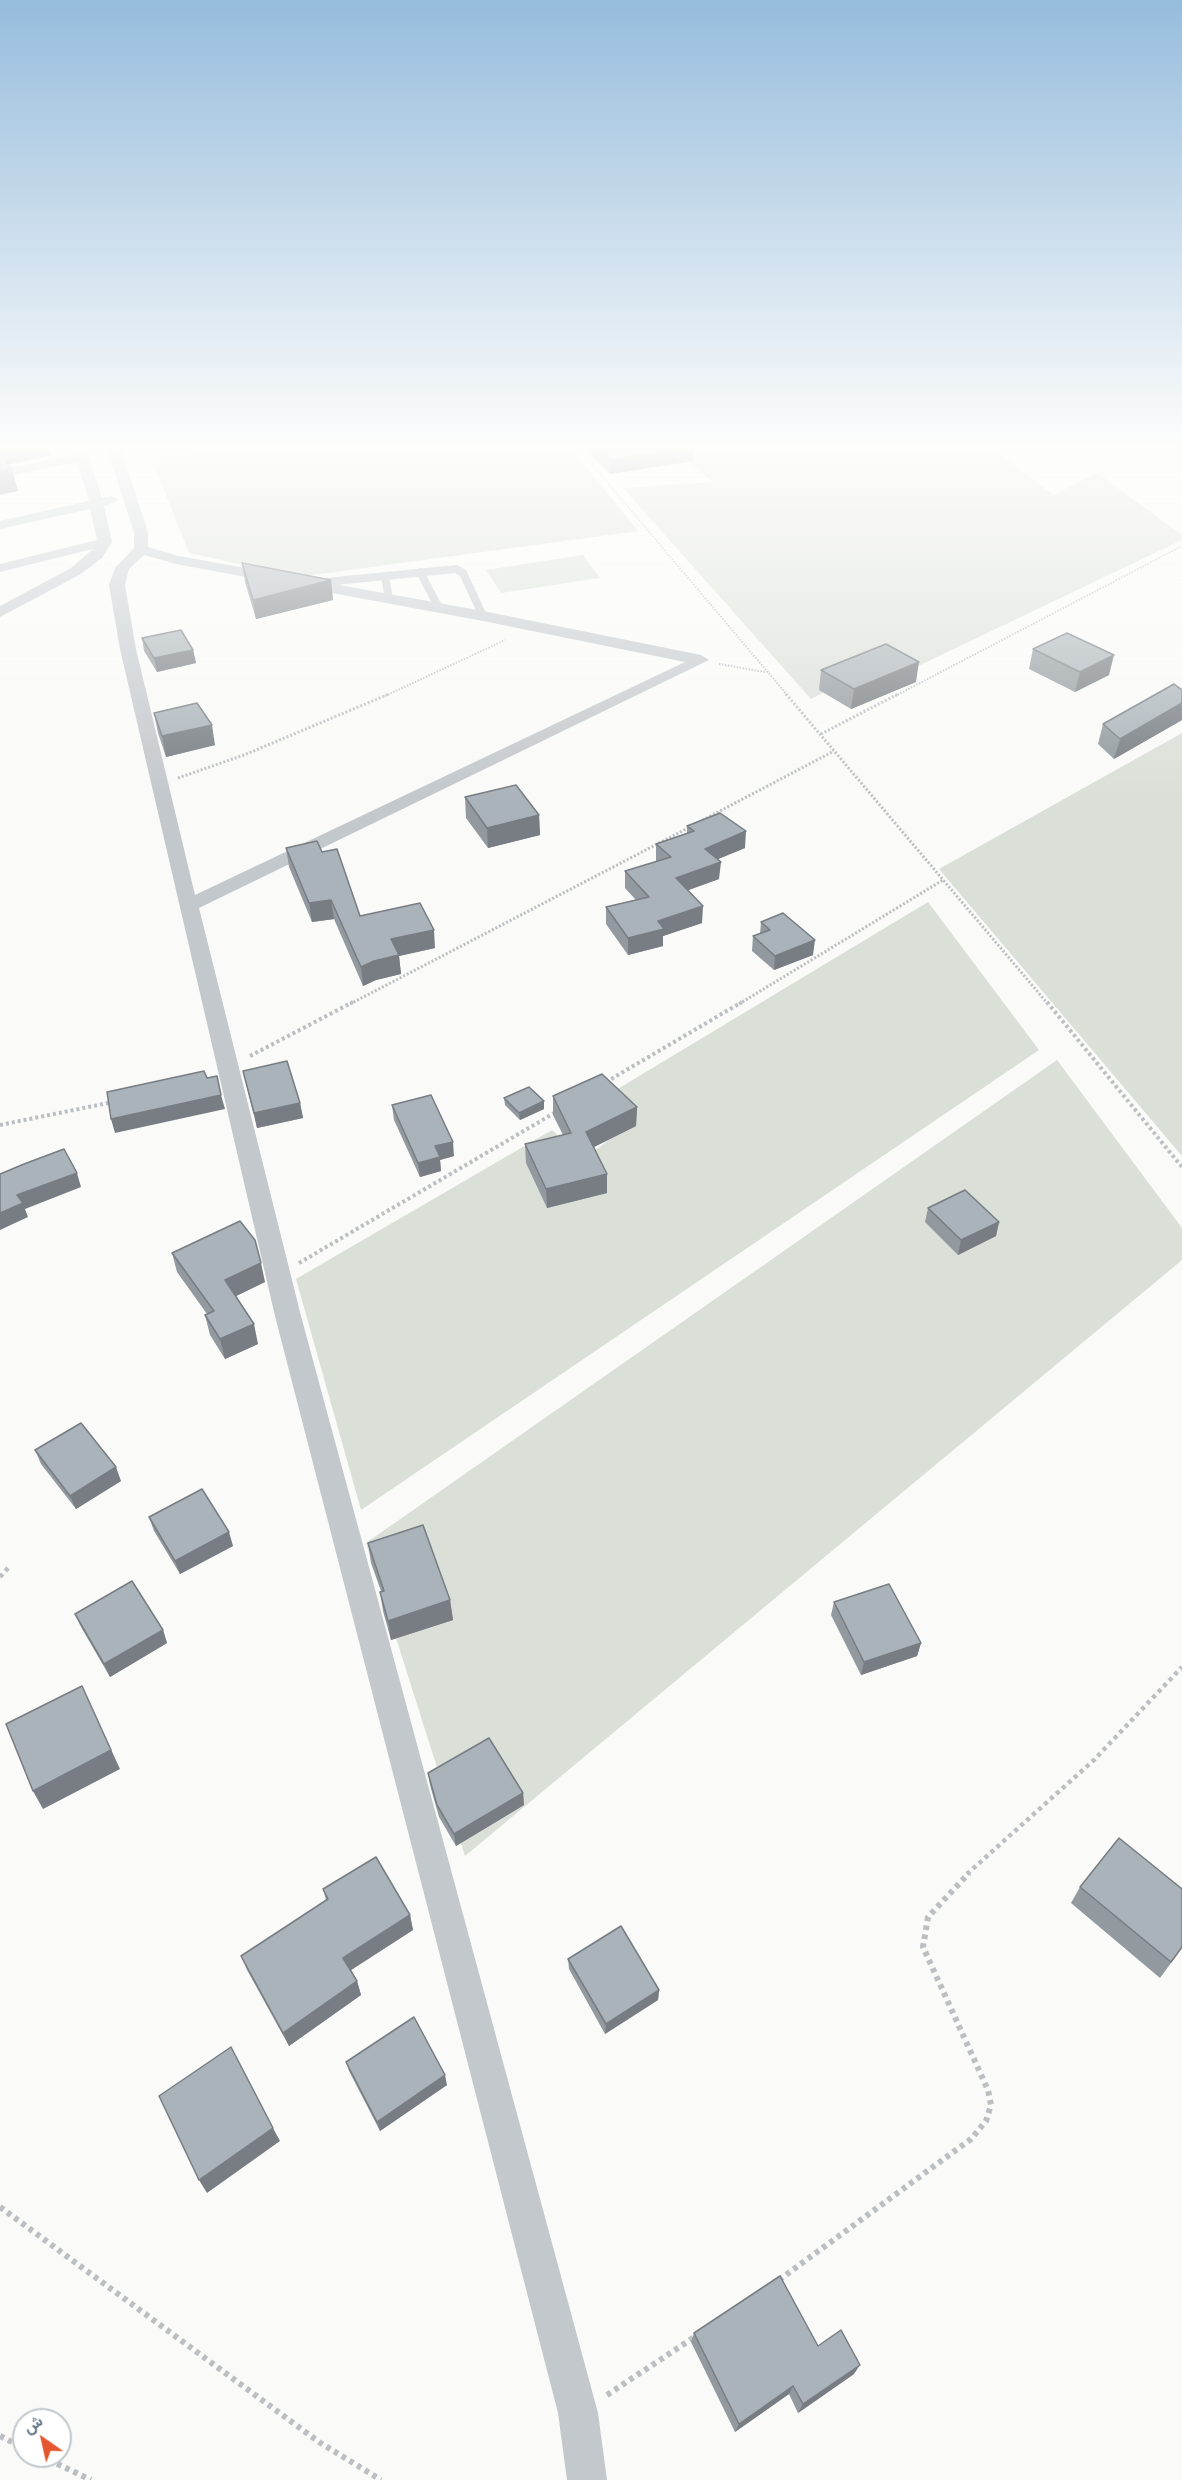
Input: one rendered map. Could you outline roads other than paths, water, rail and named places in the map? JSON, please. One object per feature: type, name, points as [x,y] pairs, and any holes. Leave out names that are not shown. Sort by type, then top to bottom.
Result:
[{"type":"street","points":[[0,612],[76,572],[85,565]]},
{"type":"street","points":[[125,565],[117,585],[128,649],[226,1066],[278,1276],[578,2413],[588,2480]]},
{"type":"street","points":[[188,906],[701,660],[483,616],[203,565]]},
{"type":"lane","points":[[308,583],[385,577],[449,568],[459,571],[483,616]]},
{"type":"lane","points":[[420,572],[439,608]]},
{"type":"lane","points":[[385,577],[389,599]]}]
